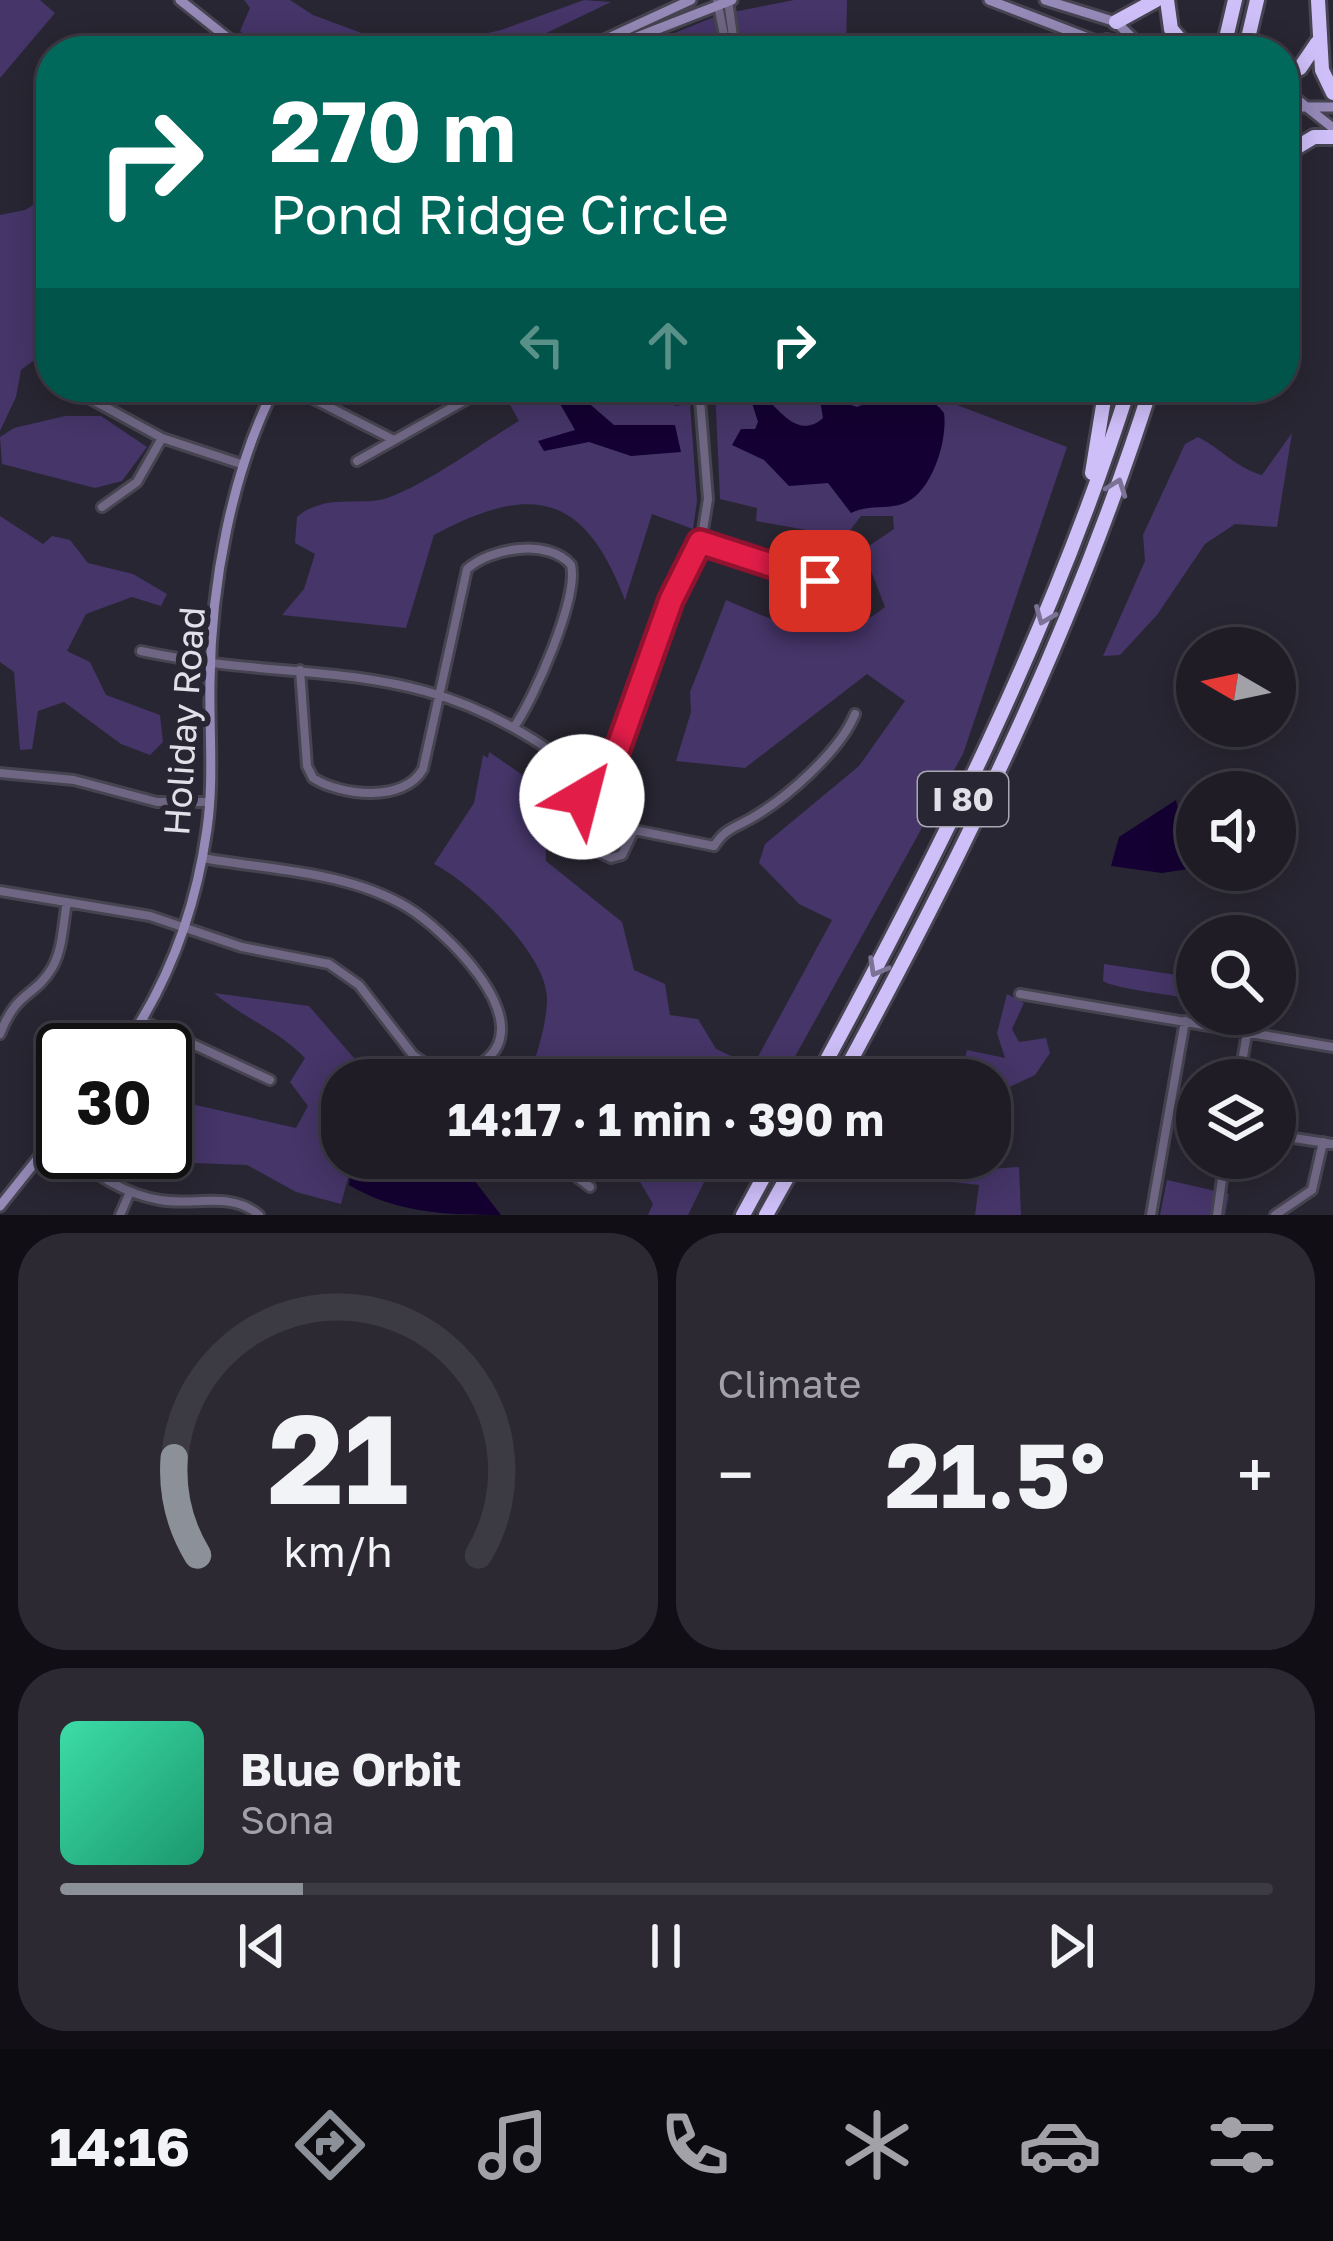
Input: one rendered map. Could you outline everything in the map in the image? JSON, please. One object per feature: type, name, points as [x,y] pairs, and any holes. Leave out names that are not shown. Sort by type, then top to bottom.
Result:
[{"type":"highway","points":[[1116,22],[1156,0]]},
{"type":"highway","points":[[1167,0],[1171,28],[1177,36]]},
{"type":"highway","points":[[1226,36],[1234,0]]},
{"type":"highway","points":[[1249,36],[1257,0]]},
{"type":"highway","points":[[1318,0],[1322,70],[1333,93]]},
{"type":"highway","points":[[1299,68],[1320,37]]},
{"type":"highway","points":[[1299,146],[1333,133]]},
{"type":"highway","points":[[1088,507],[1104,402]]},
{"type":"highway","name":"I 80","points":[[827,1059],[958,809],[1088,507],[1124,402]]},
{"type":"highway","name":"I 80","points":[[852,1059],[925,925],[1013,741],[1146,402]]},
{"type":"highway","points":[[1136,434],[1154,402]]},
{"type":"highway","points":[[743,1215],[763,1179]]},
{"type":"highway","points":[[766,1215],[786,1179]]},
{"type":"street","points":[[180,0],[225,36]]},
{"type":"street","points":[[613,36],[691,0]]},
{"type":"street","points":[[989,0],[1083,36]]},
{"type":"street","points":[[1045,0],[1116,22],[1131,36]]},
{"type":"street","points":[[639,36],[725,1],[729,36]]},
{"type":"street","points":[[1299,102],[1333,133]]},
{"type":"street","points":[[1299,107],[1333,107]]},
{"type":"street","points":[[95,402],[162,438],[244,464]]},
{"type":"street","name":"Holiday Road","points":[[139,1023],[184,928],[202,858],[210,802],[210,666],[244,464],[269,402]]},
{"type":"street","points":[[319,402],[394,440]]},
{"type":"street","points":[[356,461],[462,402]]},
{"type":"street","points":[[634,830],[622,855],[611,858],[588,847],[579,808],[592,782],[616,754],[671,600],[700,542],[708,499],[700,402]]},
{"type":"street","points":[[102,507],[137,482],[162,438]]},
{"type":"street","points":[[700,542],[820,581]]},
{"type":"street","points":[[300,670],[307,766],[322,784],[382,793],[412,783],[422,769],[466,569],[530,548],[556,553],[571,565],[571,588],[530,704],[514,727]]},
{"type":"street","points":[[141,651],[210,666],[386,678],[439,693],[514,727],[592,782],[634,830],[714,846],[723,832],[748,821],[832,753],[855,714]]},
{"type":"street","points":[[0,773],[74,779],[157,802],[210,802]]},
{"type":"street","points":[[202,858],[338,880],[413,911],[448,940],[500,1009],[501,1042],[485,1059]]},
{"type":"street","points":[[0,890],[184,928],[339,968],[418,1059]]},
{"type":"street","points":[[0,1033],[12,1004],[38,985],[56,961],[67,902]]},
{"type":"street","points":[[1020,994],[1176,1020]]},
{"type":"street","points":[[141,1020],[270,1081]]},
{"type":"street","points":[[1151,1215],[1183,1035]]},
{"type":"street","points":[[1259,1035],[1333,1047]]},
{"type":"street","points":[[1275,1215],[1312,1190],[1328,1143],[1296,1138]]},
{"type":"street","points":[[0,1206],[36,1171]]},
{"type":"street","points":[[111,1179],[130,1192],[181,1202],[233,1201],[259,1215]]},
{"type":"street","points":[[580,1179],[590,1187]]},
{"type":"street","points":[[1217,1215],[1223,1179]]},
{"type":"street","points":[[120,1215],[130,1192]]},
{"type":"shaded area","points":[[0,0],[40,0],[55,13],[0,78]]},
{"type":"shaded area","points":[[244,0],[290,0],[313,15],[370,36],[246,36],[240,31],[250,8]]},
{"type":"shaded area","points":[[584,0],[611,2],[540,36],[475,36]]},
{"type":"shaded area","points":[[794,0],[847,0],[846,36],[737,36],[733,12]]},
{"type":"shaded area","points":[[714,17],[718,36],[667,36]]},
{"type":"shaded area","points":[[36,203],[36,358],[21,370],[16,397],[0,431],[0,215]]},
{"type":"shaded area","points":[[508,402],[690,404],[697,501],[693,529],[652,514],[625,600],[592,538],[573,519],[552,508],[528,504],[469,518],[434,535],[406,628],[282,615],[304,589],[315,554],[295,543],[297,517],[332,502],[387,498],[519,421]]},
{"type":"shaded area","points":[[559,402],[587,402],[614,425],[675,425],[681,452],[631,456],[589,442],[544,451],[538,441],[575,430]]},
{"type":"shaded area","points":[[716,402],[949,402],[1067,447],[963,754],[794,1059],[757,1059],[832,920],[799,904],[759,863],[765,844],[859,766],[905,701],[867,674],[745,768],[676,761],[691,712],[690,692],[726,600],[806,629],[845,628],[865,620],[885,607],[863,550],[894,529],[893,516],[861,516],[845,537],[756,521],[757,508],[720,499]]},
{"type":"shaded area","points":[[752,402],[770,402],[803,426],[823,418],[820,402],[857,407],[872,402],[933,402],[944,413],[945,425],[935,467],[920,492],[899,505],[851,513],[828,483],[789,486],[764,460],[732,445],[741,429],[755,429],[758,422]]},
{"type":"shaded area","points":[[65,416],[101,416],[147,447],[122,481],[95,488],[2,464],[0,437],[14,428]]},
{"type":"shaded area","points":[[1292,433],[1277,527],[1235,524],[1205,544],[1157,615],[1120,655],[1103,656],[1145,561],[1143,535],[1185,444],[1198,437],[1262,475]]},
{"type":"shaded area","points":[[0,516],[43,544],[52,536],[70,540],[88,563],[133,574],[167,594],[161,606],[132,597],[86,614],[67,651],[90,662],[106,695],[160,715],[163,742],[150,755],[121,744],[64,702],[38,711],[32,749],[20,750],[14,672],[0,662]]},
{"type":"shaded area","points":[[489,752],[545,790],[546,861],[622,922],[634,970],[665,984],[670,1015],[698,1019],[716,1049],[738,1059],[535,1059],[547,998],[534,961],[486,903],[434,864],[474,803],[483,755],[488,758]]},
{"type":"shaded area","points":[[1176,800],[1176,871],[1111,866],[1119,837]]},
{"type":"shaded area","points":[[1104,964],[1176,975],[1176,996],[1132,989],[1103,981]]},
{"type":"shaded area","points":[[214,993],[309,1006],[355,1059],[321,1059],[321,1179],[348,1179],[341,1204],[296,1192],[247,1165],[192,1162],[192,1104],[296,1128],[308,1106],[290,1082],[305,1058]]},
{"type":"shaded area","points":[[1007,994],[1024,1003],[1012,1029],[1019,1042],[1046,1038],[1050,1053],[1035,1075],[1011,1086],[1011,1059],[965,1059],[967,1050],[1005,1058],[997,1033]]},
{"type":"shaded area","points":[[1019,1167],[1021,1215],[975,1215],[979,1185],[952,1182],[1011,1179],[1011,1168]]},
{"type":"shaded area","points":[[350,1179],[473,1179],[501,1215],[422,1210],[385,1202],[349,1185]]},
{"type":"shaded area","points":[[638,1179],[706,1179],[688,1215],[648,1215],[653,1204]]},
{"type":"shaded area","points":[[1167,1180],[1229,1194],[1225,1215],[1160,1215]]},
{"type":"route","points":[[582,797],[616,754],[671,600],[700,542],[820,581]]}]
